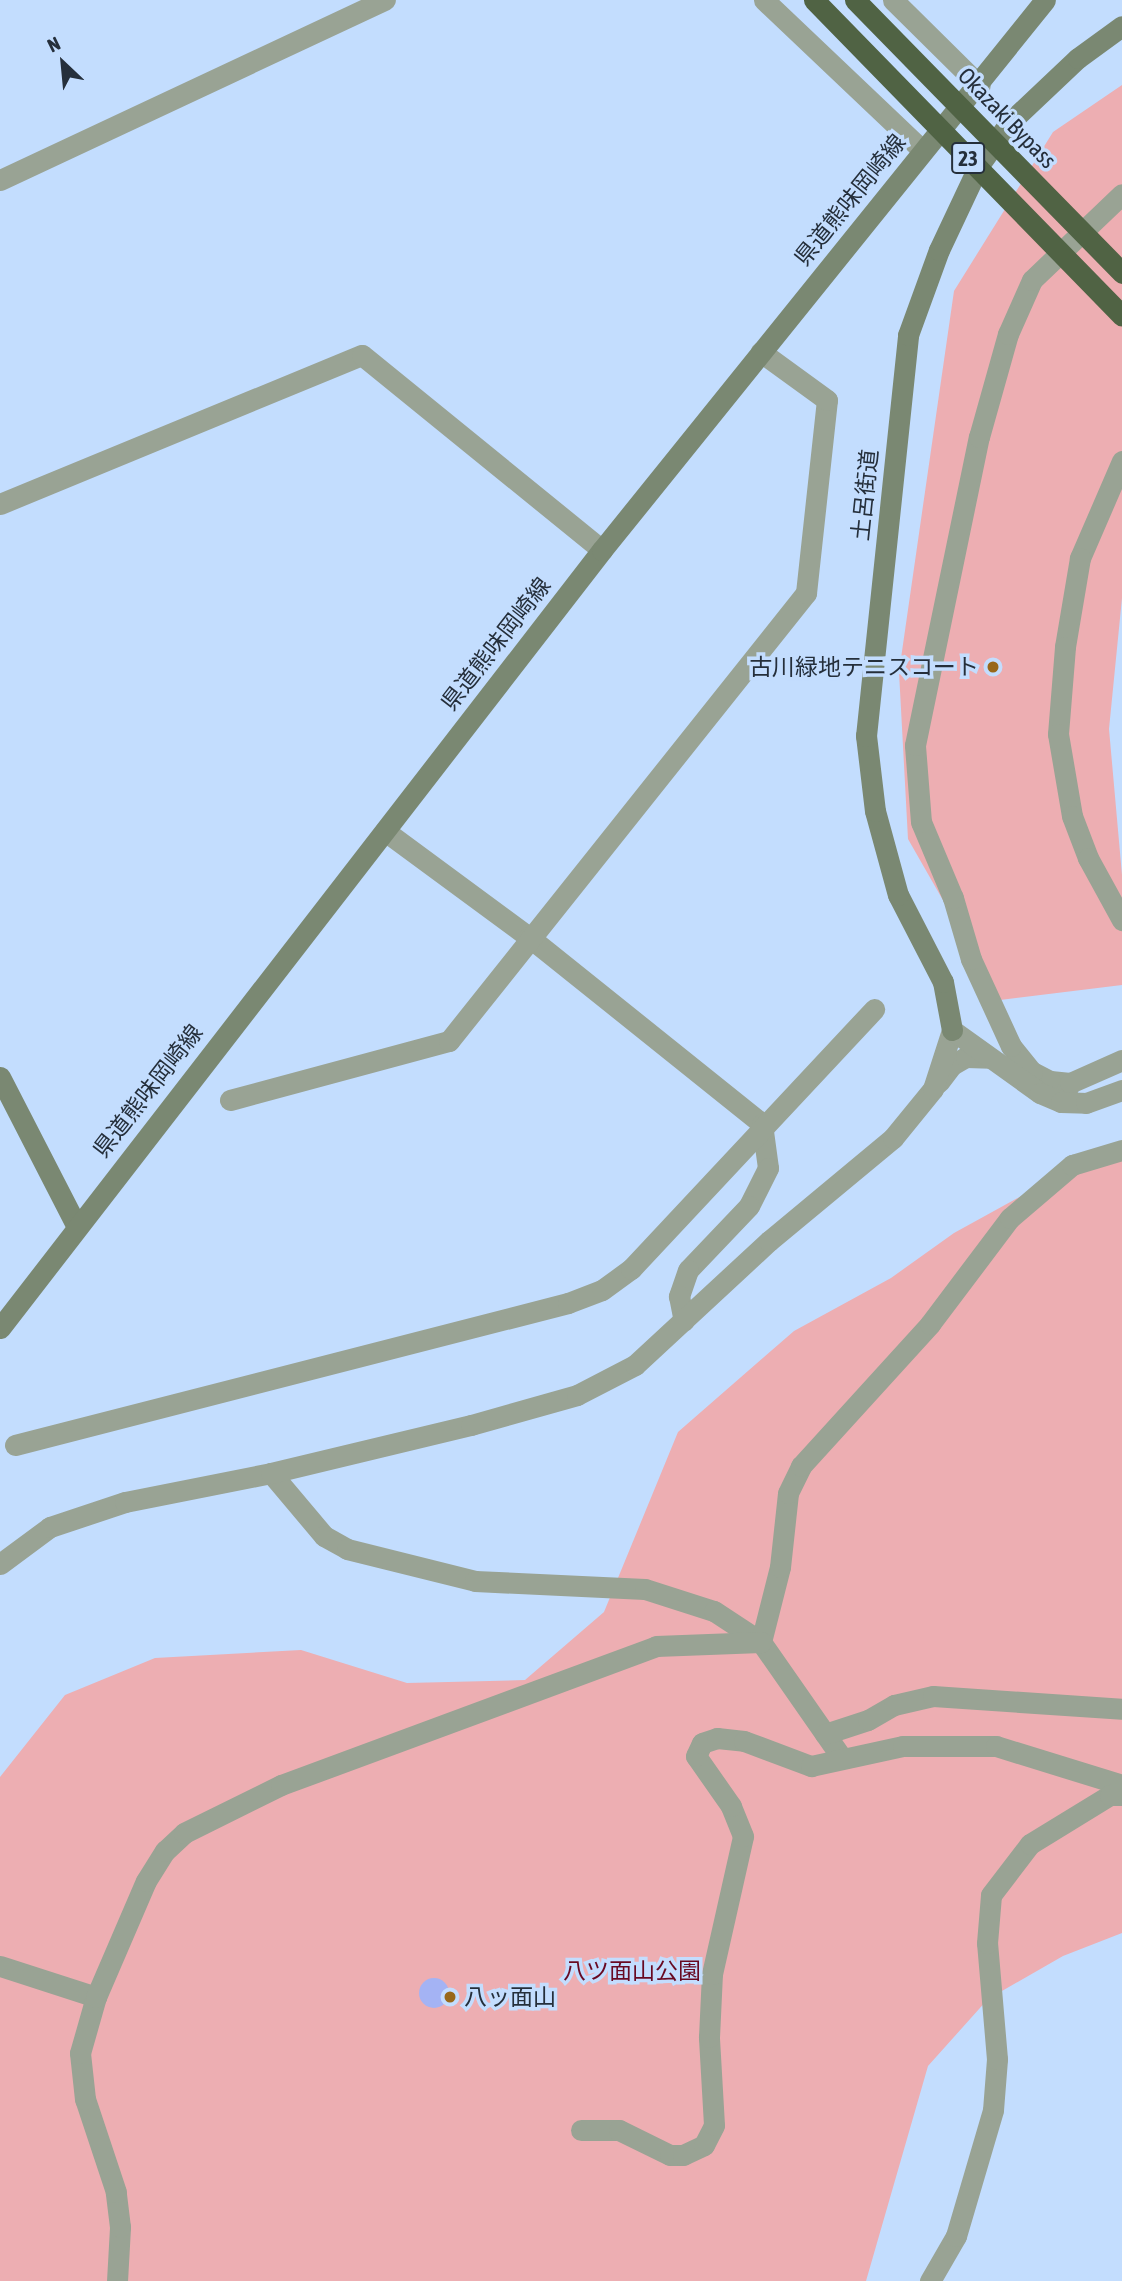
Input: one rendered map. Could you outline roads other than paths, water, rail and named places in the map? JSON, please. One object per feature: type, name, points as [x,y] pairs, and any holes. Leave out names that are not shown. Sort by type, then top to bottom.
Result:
[{"type":"highway","name":"23","points":[[814,0],[1122,316]]},
{"type":"highway","name":"Okazaki Bypass","points":[[855,0],[1122,273]]},
{"type":"main road","name":"県道熊味岡崎線","points":[[0,1328],[76,1225],[602,550],[923,151],[980,86],[1045,0]]},
{"type":"main road","name":"土呂街道","points":[[951,1030],[943,982],[898,895],[874,811],[866,736],[908,335],[939,250],[979,166],[1010,122],[1078,58],[1122,26]]},
{"type":"main road","points":[[0,1077],[76,1225]]},
{"type":"street","points":[[0,180],[385,0]]},
{"type":"street","points":[[764,0],[923,151]]},
{"type":"street","points":[[893,0],[980,86]]},
{"type":"street","points":[[1065,1093],[1032,1072],[1011,1046],[971,959],[953,898],[920,822],[915,745],[979,437],[1008,334],[1032,280],[1119,199]]},
{"type":"street","points":[[230,1100],[449,1041],[529,937],[806,593],[827,400],[761,352]]},
{"type":"street","points":[[0,504],[362,355],[602,550]]},
{"type":"street","points":[[1122,461],[1080,558],[1065,647],[1058,734],[1070,807],[1088,859],[1122,920]]},
{"type":"street","points":[[385,831],[529,937],[762,1124],[768,1168],[749,1206],[688,1270],[679,1296],[684,1321]]},
{"type":"street","points":[[15,1445],[568,1303],[601,1290],[631,1269],[762,1124],[874,1009]]},
{"type":"street","points":[[933,1089],[951,1030],[990,1058],[1086,1103],[1122,1090]]},
{"type":"street","points":[[0,1564],[50,1527],[125,1502],[271,1474],[578,1395],[635,1365],[769,1241],[893,1138],[952,1065],[966,1057],[990,1058]]},
{"type":"street","points":[[1065,1093],[1122,1060]]},
{"type":"street","points":[[761,1642],[780,1567],[789,1493],[801,1466],[930,1324],[1010,1218],[1072,1165],[1122,1150]]},
{"type":"street","points":[[271,1474],[324,1536],[347,1549],[475,1581],[645,1589],[714,1611],[761,1642],[842,1758]]},
{"type":"street","points":[[117,2281],[120,2227],[113,2171],[79,2076],[80,2053],[96,1997],[146,1881],[165,1851],[184,1833],[282,1785],[656,1646],[761,1642]]},
{"type":"street","points":[[825,1734],[868,1720],[894,1705],[933,1696],[1122,1709]]},
{"type":"street","points":[[581,2130],[619,2130],[670,2155],[682,2155],[704,2145],[714,2125],[709,2037],[712,1973],[743,1836],[731,1805],[696,1756],[702,1743],[717,1738],[744,1741],[811,1766],[842,1758],[930,1744],[996,1746],[1122,1784]]},
{"type":"street","points":[[930,2281],[956,2236],[993,2110],[997,2059],[987,1943],[991,1895],[1030,1844],[1110,1795],[1122,1795]]},
{"type":"street","points":[[0,1966],[96,1997]]},
{"type":"place","name":"古川緑地テニスコート","points":[[993,667]]},
{"type":"place","name":"八ッ面山","points":[[450,1997]]},
{"type":"park label","name":"八ツ面山公園","points":[[632,1971]]}]
